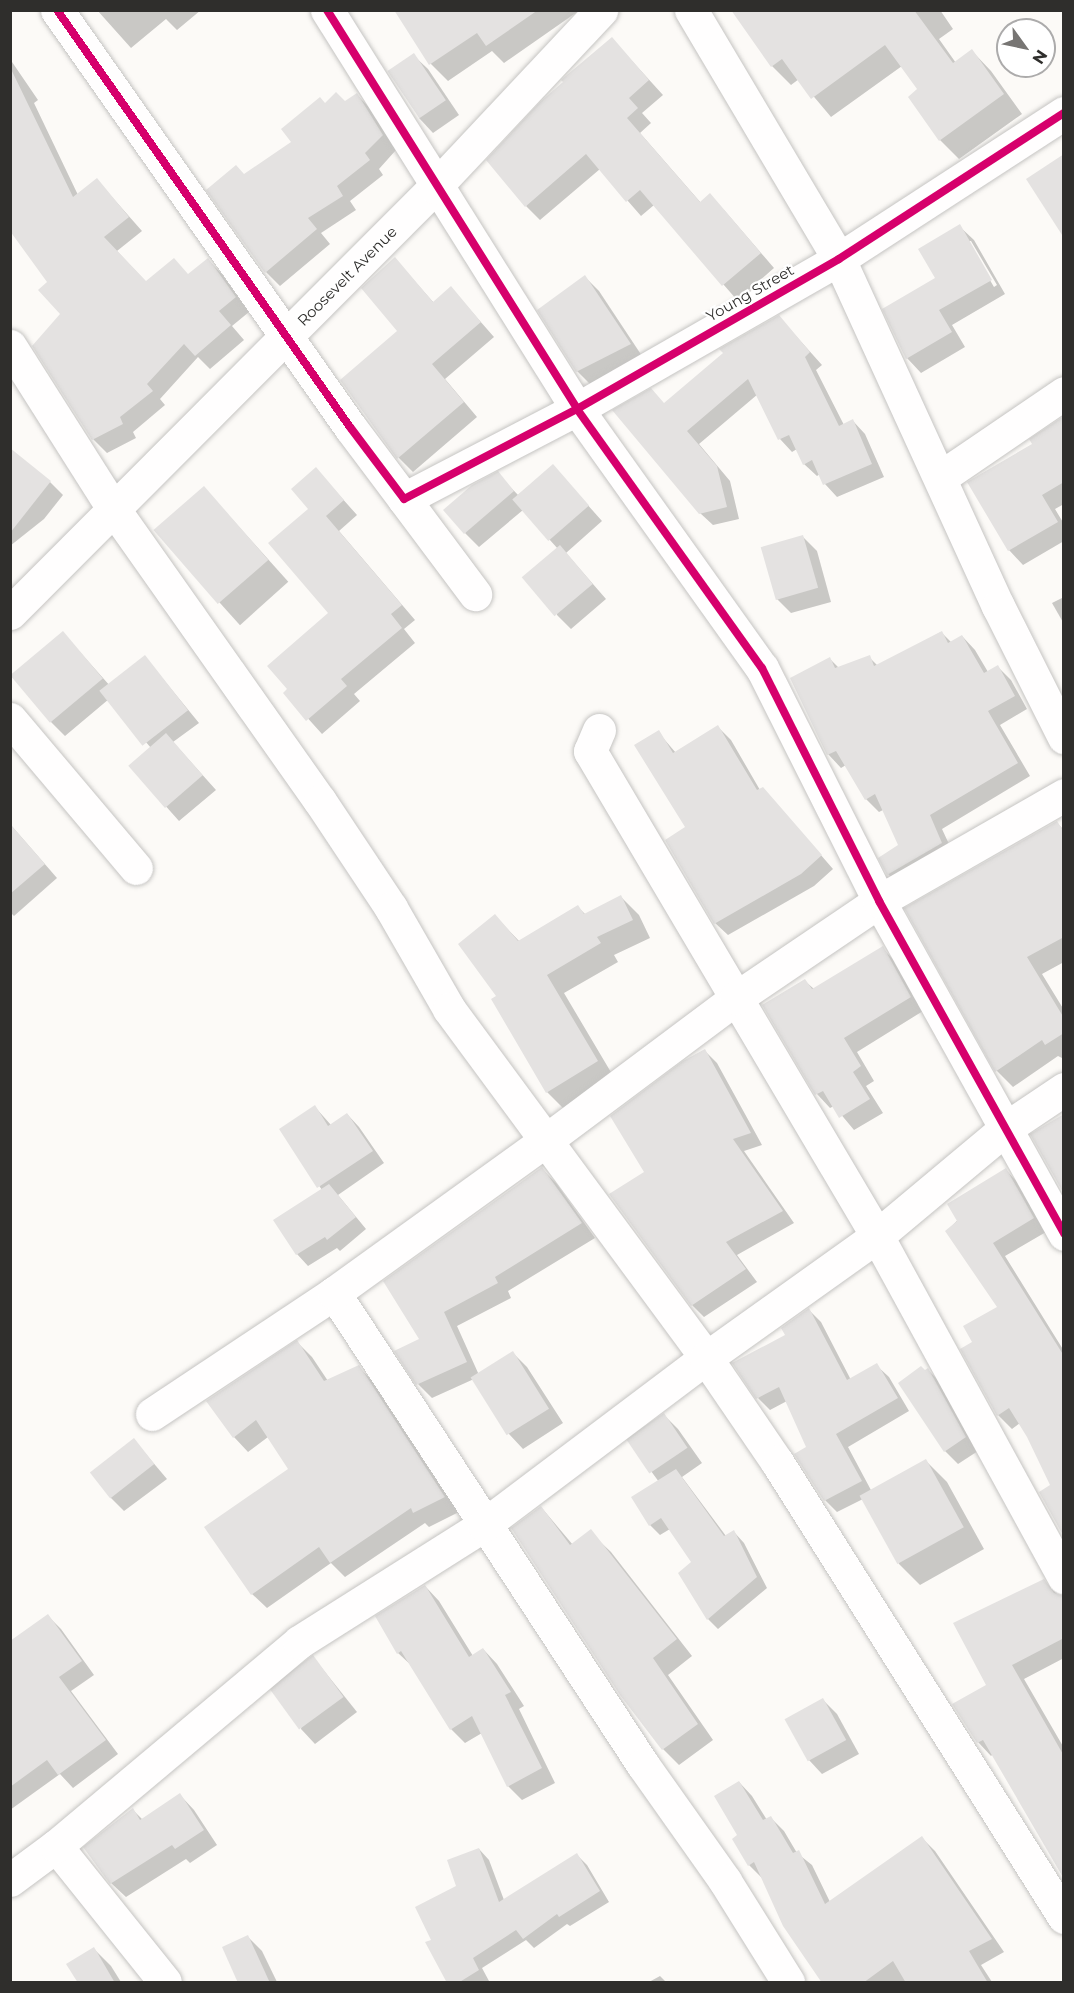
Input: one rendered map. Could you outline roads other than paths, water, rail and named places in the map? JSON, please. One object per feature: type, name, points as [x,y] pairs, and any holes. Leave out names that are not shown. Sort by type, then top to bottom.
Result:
[{"type":"street","points":[[57,10],[286,337],[475,594]]},
{"type":"street","points":[[327,10],[435,187],[577,409],[762,668],[879,901],[1006,1128],[1019,1158],[1064,1234]]},
{"type":"street","name":"Roosevelt Avenue","points":[[10,613],[435,187],[602,10]]},
{"type":"street","points":[[692,10],[839,259],[941,477],[998,606],[1064,738]]},
{"type":"street","name":"Young Street","points":[[404,499],[577,409],[839,259],[1064,113]]},
{"type":"street","points":[[10,346],[113,508],[320,801],[391,908],[449,1010],[706,1358],[860,1590],[1064,1917]]},
{"type":"street","points":[[941,477],[1064,393]]},
{"type":"street","points":[[10,719],[136,868]]},
{"type":"street","points":[[599,730],[590,751],[877,1236],[1064,1577]]},
{"type":"street","points":[[152,1414],[334,1293],[545,1141],[736,998],[879,901],[1064,795]]},
{"type":"street","points":[[10,1880],[56,1846],[299,1642],[484,1525],[706,1358],[877,1236],[1006,1128],[1064,1089]]},
{"type":"street","points":[[334,1293],[643,1765],[725,1881],[788,1983]]},
{"type":"street","points":[[56,1846],[165,1983]]}]
